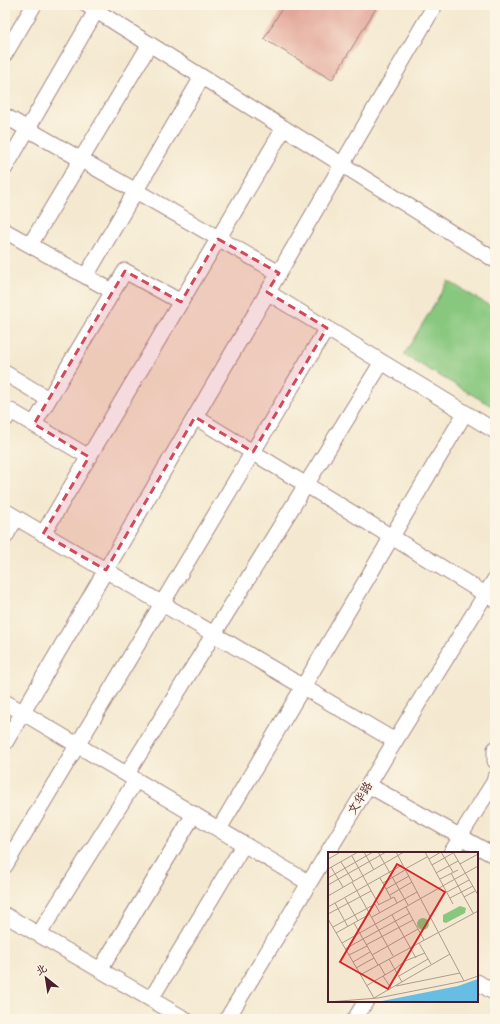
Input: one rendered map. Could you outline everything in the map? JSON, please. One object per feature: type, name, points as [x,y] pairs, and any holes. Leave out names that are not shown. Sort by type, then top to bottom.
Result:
[{"type":"street","points":[[5,54],[34,5]]},
{"type":"street","points":[[5,743],[434,5]]},
{"type":"street","points":[[5,168],[28,129],[92,8],[495,260]]},
{"type":"street","points":[[30,244],[150,44]]},
{"type":"street","points":[[86,276],[202,77]]},
{"type":"street","points":[[5,116],[278,273]]},
{"type":"street","points":[[43,534],[284,128]]},
{"type":"street","points":[[5,231],[112,291]]},
{"type":"street","points":[[34,424],[125,271],[181,302]]},
{"type":"street","points":[[268,292],[495,431]]},
{"type":"street","points":[[5,866],[327,328]]},
{"type":"street","points":[[39,934],[214,634],[382,362]]},
{"type":"street","points":[[5,374],[48,399]]},
{"type":"street","points":[[5,420],[11,411],[89,457]]},
{"type":"street","points":[[219,829],[465,413]]},
{"type":"street","points":[[195,417],[490,597]]},
{"type":"street","points":[[5,537],[11,514],[395,741]]},
{"type":"street","name":"文华路","points":[[334,852],[368,784],[490,597],[495,578]]},
{"type":"street","points":[[5,702],[309,883]]},
{"type":"street","points":[[495,749],[495,761]]},
{"type":"street","points":[[452,852],[495,778]]},
{"type":"street","points":[[368,784],[495,856]]},
{"type":"street","points":[[100,970],[194,814]]},
{"type":"street","points":[[151,1000],[244,844]]},
{"type":"street","name":"文华路","points":[[227,1019],[309,883],[323,873],[328,863]]},
{"type":"street","points":[[5,915],[185,1019]]},
{"type":"street","points":[[478,983],[495,993]]},
{"type":"street","points":[[355,1019],[365,1002]]},
{"type":"highlighted area","points":[[218,239],[279,273],[267,292],[327,328],[253,452],[195,417],[106,570],[43,534],[89,457],[34,424],[48,399],[125,271],[181,302]]},
{"type":"green space","points":[[448,281],[495,309],[495,408],[404,355]]},
{"type":"building","points":[[284,5],[378,5],[332,80],[264,39]]}]
